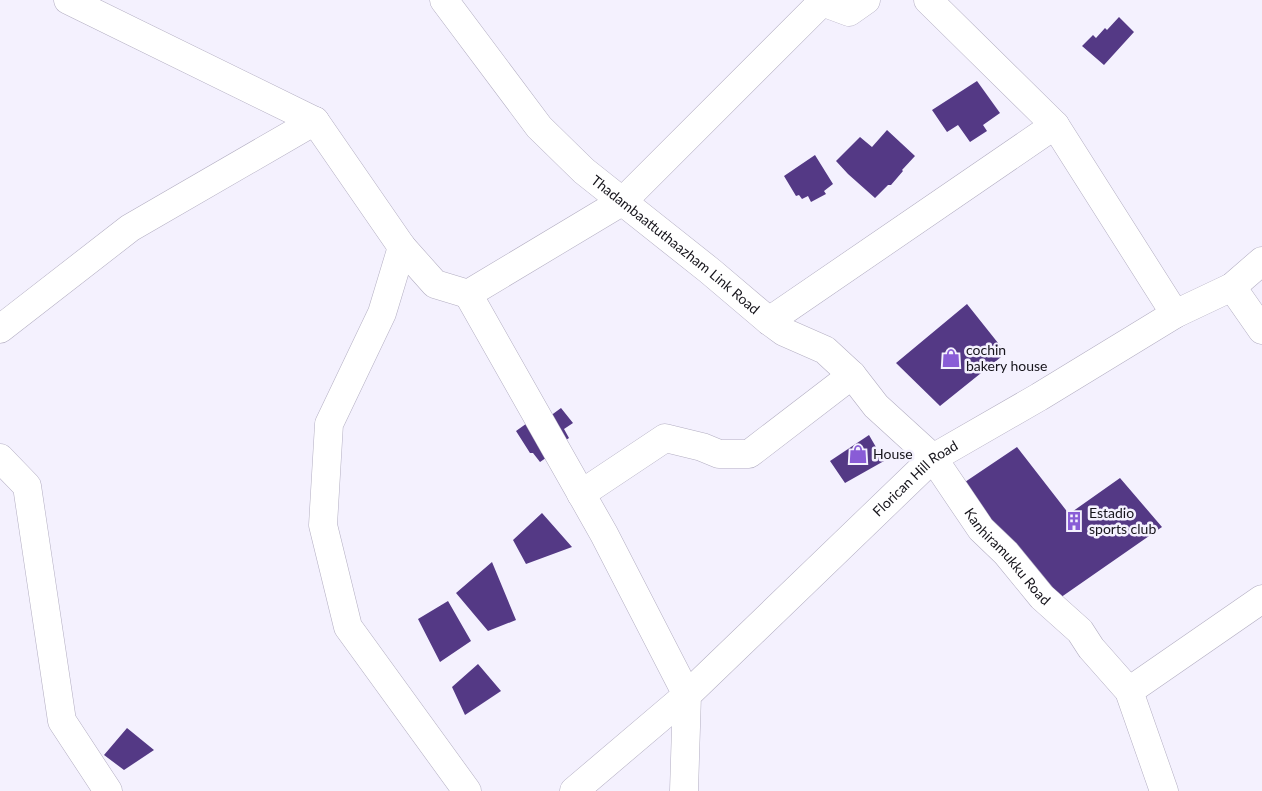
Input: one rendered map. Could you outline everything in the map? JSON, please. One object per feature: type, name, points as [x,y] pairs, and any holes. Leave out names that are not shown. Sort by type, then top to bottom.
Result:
[{"type":"street","points":[[68,0],[315,121],[402,247],[435,284],[468,294],[604,534],[687,695],[684,791]]},
{"type":"street","name":"Thadambaattuthaazham Link Road","points":[[444,0],[539,127],[584,171],[710,270],[769,321],[784,332],[825,350],[852,375],[876,406],[933,458]]},
{"type":"street","points":[[468,294],[623,201],[822,2],[849,12],[866,0]]},
{"type":"street","points":[[928,0],[1055,125],[1175,314]]},
{"type":"street","points":[[0,329],[130,228],[315,121]]},
{"type":"street","points":[[769,321],[1055,125]]},
{"type":"street","points":[[402,247],[382,313],[329,424],[323,525],[348,627],[467,791]]},
{"type":"street","name":"Florican Hill Road","points":[[574,791],[687,695],[933,458],[1039,397],[1175,314],[1232,287],[1262,261]]},
{"type":"street","points":[[1232,287],[1262,330]]},
{"type":"street","points":[[581,494],[666,438],[702,447],[719,454],[749,454],[852,375]]},
{"type":"street","points":[[0,458],[27,486],[62,721],[108,791]]},
{"type":"street","name":"Kanhiramukku Road","points":[[933,458],[981,529],[1006,553],[1042,597],[1080,631],[1090,648],[1129,691]]},
{"type":"street","points":[[1164,791],[1129,691],[1262,599]]},
{"type":"building","points":[[1119,17],[1134,32],[1104,65],[1082,46],[1093,35],[1096,38],[1105,28],[1107,30]]},
{"type":"building","points":[[977,81],[1000,113],[983,125],[987,131],[970,142],[958,125],[947,132],[932,110]]},
{"type":"building","points":[[887,130],[915,156],[891,185],[888,185],[875,198],[836,161],[860,137],[872,147]]},
{"type":"building","points":[[815,155],[833,184],[824,191],[826,194],[811,202],[808,196],[802,199],[799,195],[796,196],[784,176]]},
{"type":"building","name":"cochin bakery house","points":[[967,304],[1006,353],[940,406],[896,363]]},
{"type":"building","points":[[561,408],[573,423],[564,429],[569,438],[557,446],[559,449],[540,462],[533,453],[530,453],[516,431],[537,416],[542,422]]},
{"type":"building","points":[[869,435],[884,461],[845,483],[830,461]]},
{"type":"building","name":"Estadio sports club","points":[[1017,447],[1069,514],[1120,478],[1162,527],[1057,600],[962,484]]},
{"type":"building","points":[[542,513],[572,547],[526,564],[513,540]]},
{"type":"building","points":[[492,562],[516,620],[488,631],[456,593]]},
{"type":"building","points":[[448,601],[471,641],[440,662],[418,619]]},
{"type":"building","points":[[478,664],[501,691],[465,715],[452,687]]},
{"type":"building","points":[[127,728],[154,750],[124,770],[104,755]]},
{"type":"place","name":"cochin bakery house","points":[[951,358]]},
{"type":"place","name":"House","points":[[858,454]]},
{"type":"place","name":"Estadio sports club","points":[[1074,521]]}]
